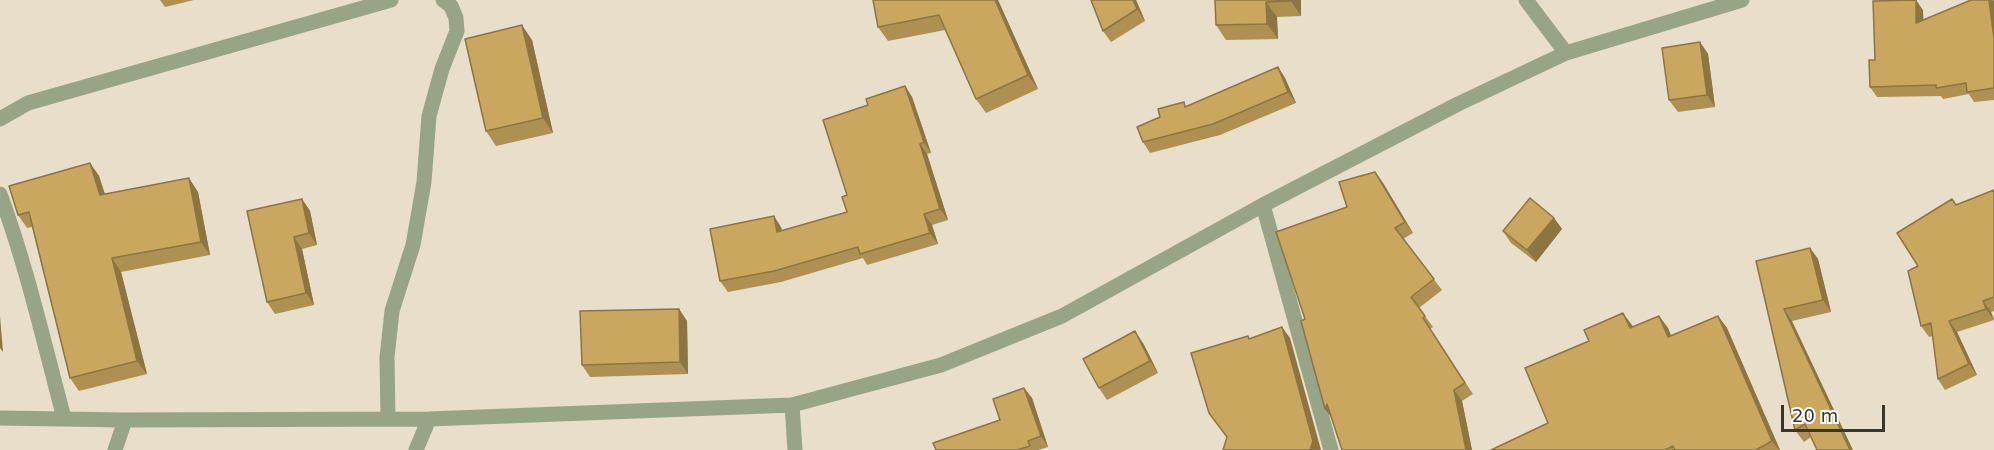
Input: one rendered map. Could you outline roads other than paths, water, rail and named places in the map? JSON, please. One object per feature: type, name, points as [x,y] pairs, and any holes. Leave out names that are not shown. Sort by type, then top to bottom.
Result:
[{"type":"street","points":[[0,118],[28,103],[391,0]]},
{"type":"street","points":[[388,418],[387,357],[392,312],[413,245],[424,182],[429,116],[442,69],[457,31],[456,18],[450,6],[443,0]]},
{"type":"street","points":[[1526,0],[1566,53]]},
{"type":"street","points":[[0,418],[429,419],[792,405],[941,365],[1062,316],[1263,205],[1458,104],[1566,53],[1742,0]]},
{"type":"street","points":[[0,194],[12,227],[64,418]]},
{"type":"street","points":[[1263,205],[1331,450]]},
{"type":"street","points":[[792,405],[795,450]]},
{"type":"street","points":[[416,450],[429,419]]},
{"type":"street","points":[[115,450],[125,420]]}]
